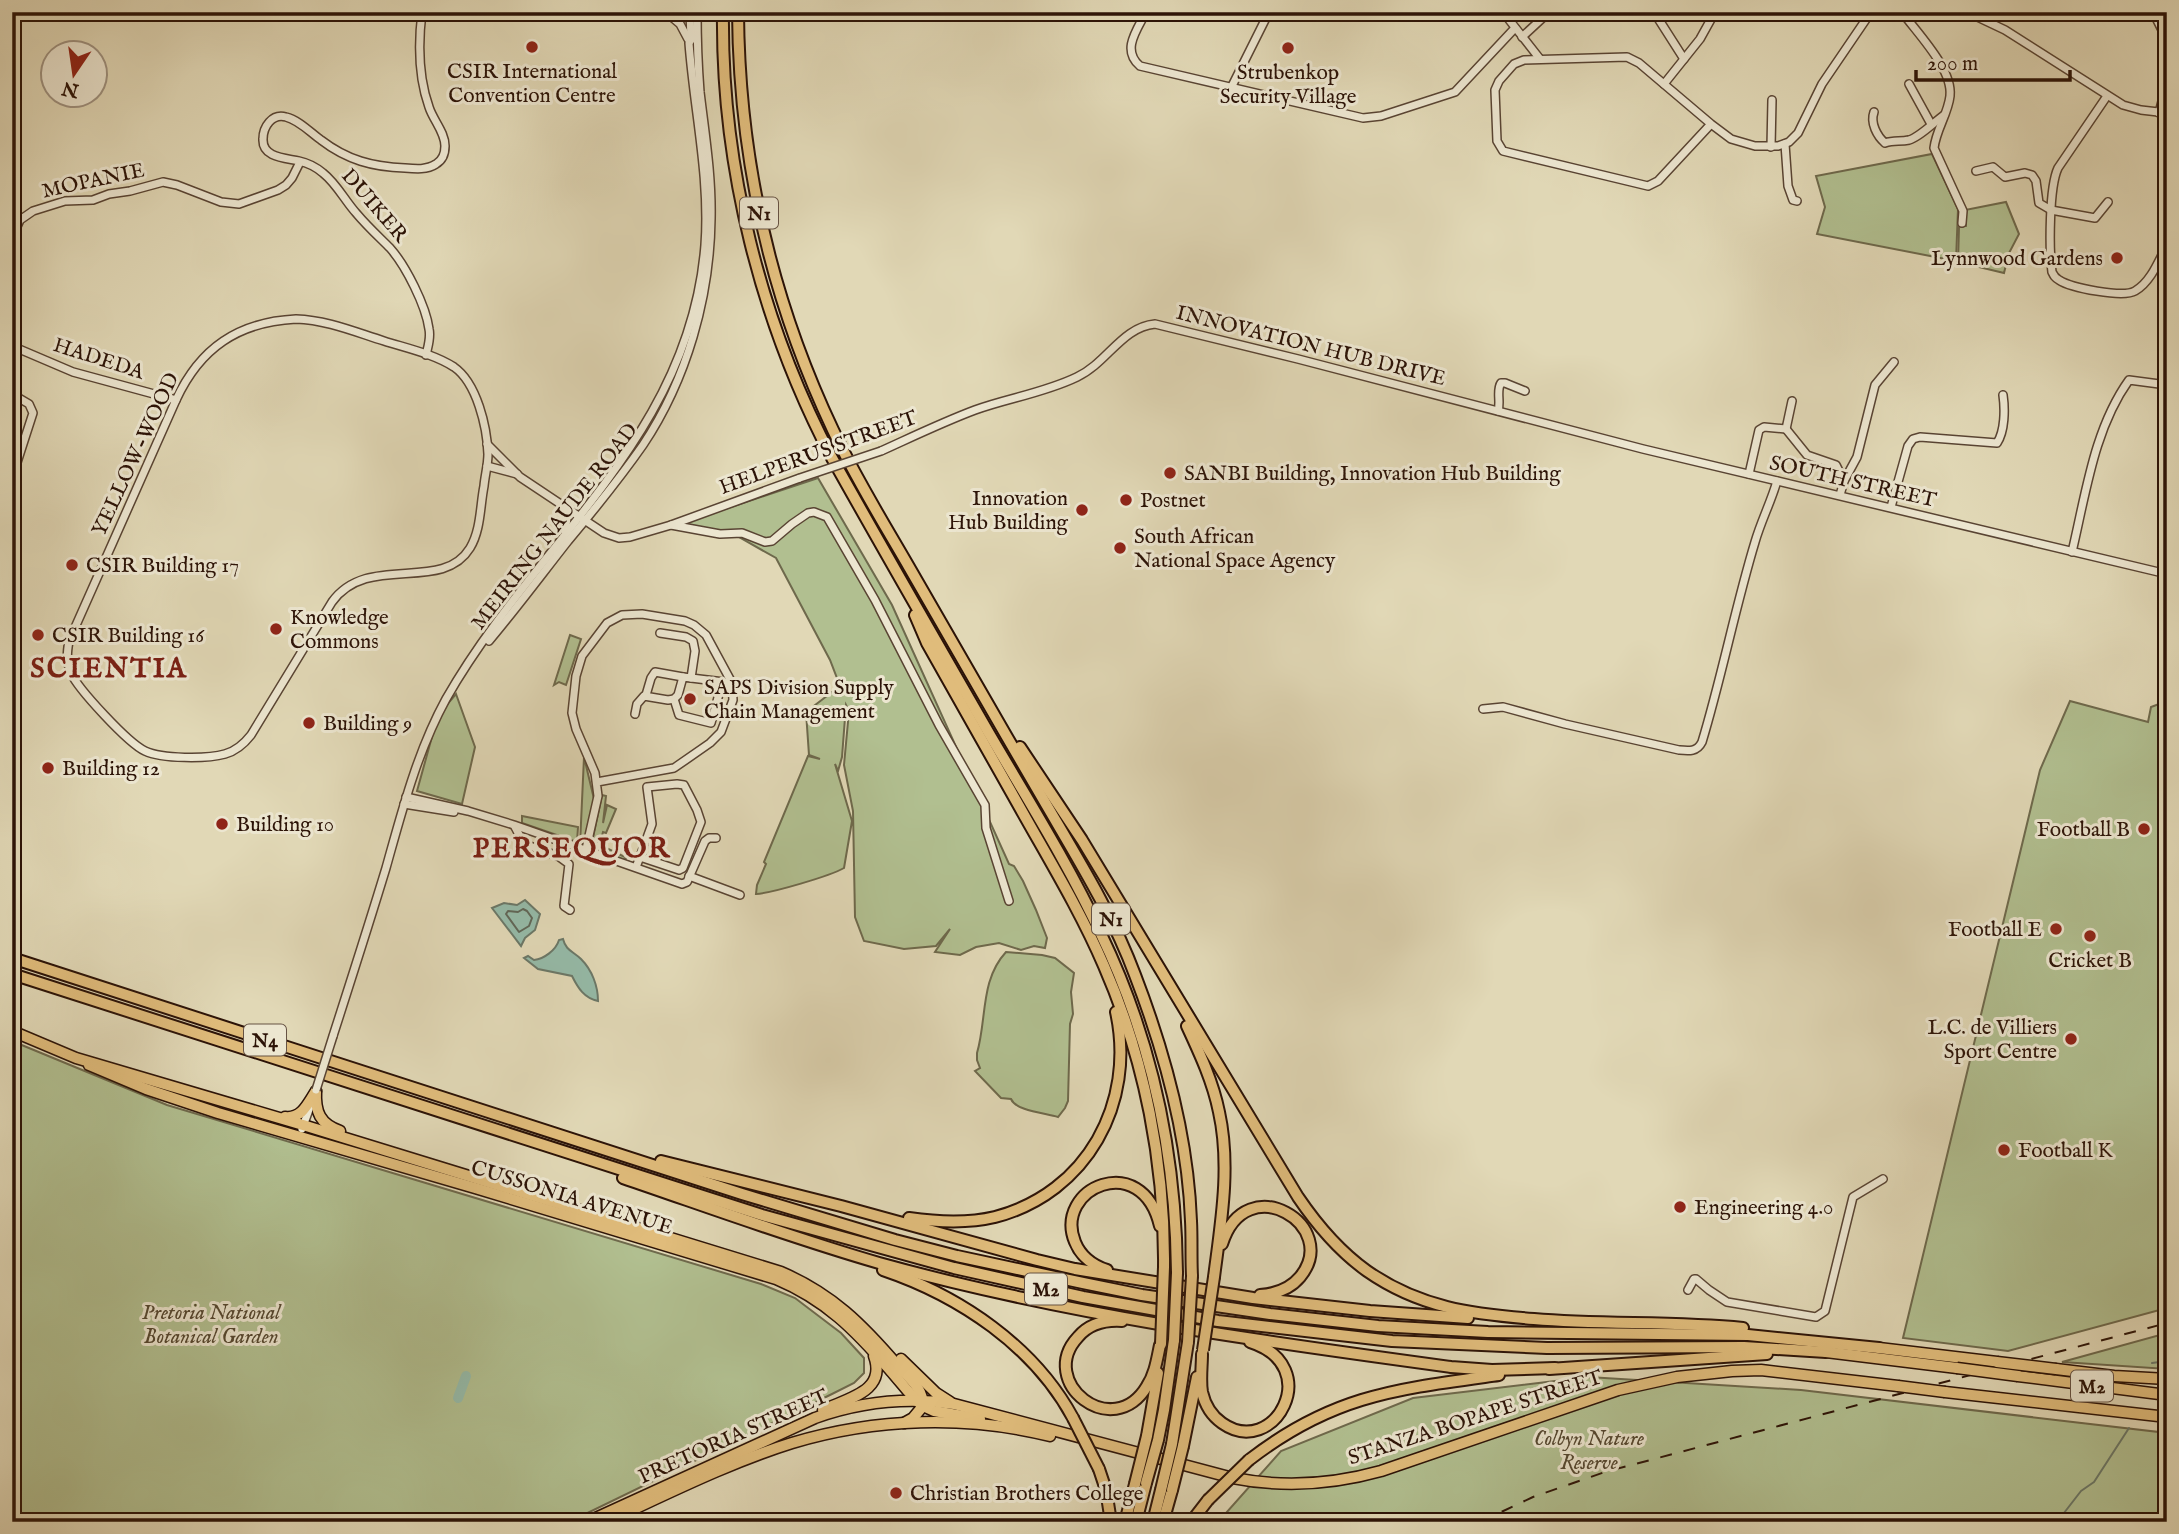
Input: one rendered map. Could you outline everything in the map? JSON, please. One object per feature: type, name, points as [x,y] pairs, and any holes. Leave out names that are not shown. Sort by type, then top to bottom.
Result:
[{"type":"highway","name":"N1","points":[[723,12],[729,122],[736,175],[768,305],[787,360],[816,428],[1065,864],[1102,936],[1140,1035],[1160,1107],[1171,1175],[1177,1238],[1174,1340],[1164,1410],[1152,1438]]},
{"type":"highway","name":"N1","points":[[738,12],[742,103],[751,172],[768,252],[805,368],[839,442],[1107,912],[1134,973],[1160,1048],[1178,1120],[1191,1219],[1192,1276],[1178,1445]]},
{"type":"highway","points":[[912,600],[918,624],[927,643],[1047,855],[1094,946],[1122,1014],[1149,1110],[1161,1178],[1164,1226],[1161,1344],[1152,1438],[1140,1483],[1125,1522]]},
{"type":"highway","points":[[928,600],[943,617],[1003,718],[1083,840],[1298,1197],[1321,1229],[1368,1272],[1391,1286],[1439,1306],[1476,1314],[1559,1321]]},
{"type":"highway","points":[[1144,943],[1201,1056],[1219,1111],[1225,1172],[1203,1352],[1166,1490],[1153,1522]]},
{"type":"highway","points":[[841,1206],[930,1221],[974,1221],[1025,1206],[1067,1178],[1088,1155],[1105,1127],[1121,1070],[1117,1017],[1094,946]]},
{"type":"highway","name":"N4","points":[[12,958],[517,1122]]},
{"type":"highway","name":"N4","points":[[12,974],[296,1064]]},
{"type":"highway","points":[[296,1064],[346,1084],[777,1231],[879,1263],[972,1286],[1167,1325],[1460,1368],[1492,1370],[1826,1352]]},
{"type":"highway","name":"M2","points":[[296,1064],[835,1237],[1002,1279],[1150,1310],[1281,1329],[1438,1344],[1561,1348],[1744,1347],[1826,1352]]},
{"type":"highway","points":[[517,1122],[1046,1262],[1165,1284],[1253,1298],[1370,1311],[1489,1320],[1720,1326],[1879,1348]]},
{"type":"highway","name":"M2","points":[[517,1122],[895,1240],[1019,1270],[1142,1295],[1270,1314],[1428,1330],[1723,1334],[1879,1348]]},
{"type":"highway","points":[[1164,1265],[1159,1222],[1153,1205],[1145,1195],[1131,1186],[1113,1182],[1100,1185],[1083,1198],[1074,1212],[1072,1227],[1074,1241],[1083,1255],[1103,1269],[1165,1284]]},
{"type":"highway","points":[[1205,1290],[1265,1294],[1279,1292],[1290,1286],[1303,1274],[1309,1259],[1306,1233],[1295,1218],[1279,1209],[1264,1206],[1248,1210],[1237,1217],[1226,1233],[1214,1276]]},
{"type":"highway","points":[[777,1231],[796,1241],[912,1281],[962,1306],[985,1321],[1024,1354],[1051,1385],[1073,1418],[1099,1469],[1108,1499],[1111,1522]]},
{"type":"highway","points":[[1161,1344],[1149,1384],[1139,1397],[1128,1405],[1111,1409],[1090,1404],[1077,1393],[1068,1379],[1069,1350],[1079,1335],[1090,1328],[1100,1323],[1116,1321],[1167,1325]]},
{"type":"highway","points":[[1203,1352],[1203,1394],[1207,1406],[1220,1422],[1234,1429],[1248,1430],[1268,1425],[1278,1416],[1287,1400],[1289,1383],[1278,1358],[1258,1345],[1206,1332]]},
{"type":"highway","points":[[1191,1522],[1208,1500],[1249,1460],[1295,1428],[1331,1410],[1364,1398],[1411,1387],[1555,1368]]},
{"type":"highway","points":[[1136,1522],[1140,1483]]},
{"type":"highway","points":[[1164,1522],[1166,1490]]},
{"type":"main road","name":"CUSSONIA AVENUE","points":[[12,1031],[146,1089],[776,1279],[830,1309],[874,1344]]},
{"type":"main road","name":"CUSSONIA AVENUE","points":[[76,1058],[781,1272],[833,1300],[874,1344],[920,1403]]},
{"type":"main road","points":[[264,1113],[295,1117],[303,1111],[316,1091]]},
{"type":"main road","points":[[316,1091],[316,1110],[324,1123],[371,1142],[378,1148]]},
{"type":"main road","points":[[779,1433],[871,1386],[877,1370],[874,1344],[891,1350],[936,1393],[954,1404]]},
{"type":"main road","name":"M2","points":[[1879,1348],[2114,1376],[2167,1378]]},
{"type":"main road","name":"M2","points":[[1826,1352],[2167,1395]]},
{"type":"main road","name":"STANZA BOPAPE STREET","points":[[898,1401],[954,1404],[1233,1478],[1263,1483],[1308,1485],[1346,1480],[1381,1471],[1640,1384],[1713,1372],[1779,1372],[2167,1416]]},
{"type":"main road","name":"STANZA BOPAPE STREET","points":[[904,1423],[972,1423],[1021,1429],[1238,1485],[1270,1490],[1314,1491],[1369,1481],[1605,1400],[1656,1386],[1711,1376],[1779,1372]]},
{"type":"main road","name":"PRETORIA STREET","points":[[587,1522],[779,1433],[845,1408],[898,1401]]},
{"type":"main road","points":[[904,1423],[916,1415],[920,1403],[934,1411],[1021,1429]]},
{"type":"main road","name":"PRETORIA STREET","points":[[606,1522],[746,1460],[791,1444],[845,1430],[904,1423]]},
{"type":"street","name":"DUIKER","points":[[422,12],[419,42],[422,78],[429,110],[444,141],[444,156],[440,161],[421,169],[382,167],[365,163],[334,150],[290,118],[281,116],[273,118],[264,131],[263,143],[273,156],[315,167],[329,179],[360,219],[399,260],[413,285],[428,323],[430,338],[426,355]]},
{"type":"street","points":[[666,13],[674,12]]},
{"type":"street","points":[[952,12],[968,15],[975,12]]},
{"type":"street","points":[[1146,12],[1131,44],[1131,55],[1142,67],[1356,117],[1375,117],[1455,92],[1515,28]]},
{"type":"street","points":[[1231,88],[1269,12]]},
{"type":"street","points":[[1503,12],[1540,60]]},
{"type":"street","points":[[1522,37],[1549,12]]},
{"type":"street","points":[[1654,12],[1684,59]]},
{"type":"street","points":[[1664,84],[1700,39],[1715,12]]},
{"type":"street","points":[[1711,124],[1658,181],[1650,186],[1509,153],[1500,148],[1497,141],[1496,88],[1517,62],[1627,57],[1711,124],[1738,142],[1755,146],[1785,144],[1798,134],[1822,84],[1871,12]]},
{"type":"street","points":[[1902,12],[1947,76],[1950,95],[1934,150],[1959,202],[1963,213],[1962,223]]},
{"type":"street","points":[[1966,12],[1983,16],[2107,96],[2131,108],[2163,113],[2167,82]]},
{"type":"street","points":[[2153,12],[2167,40]]},
{"type":"street","points":[[666,13],[694,16]]},
{"type":"street","points":[[666,13],[680,24],[689,43]]},
{"type":"street","name":"MEIRING NAUDE ROAD","points":[[478,651],[496,632],[583,518],[632,447],[653,413],[682,352],[697,302],[705,243],[704,166],[689,43],[694,16]]},
{"type":"street","name":"MEIRING NAUDE ROAD","points":[[299,1137],[316,1091],[415,768],[438,715],[459,678],[504,612],[562,538],[597,507],[644,443],[659,417],[689,348],[703,298],[710,246],[711,205],[694,16]]},
{"type":"street","points":[[1909,84],[1931,124]]},
{"type":"street","points":[[2107,96],[2056,173],[2051,211],[2052,272],[2057,279],[2066,283],[2110,293],[2131,293],[2146,280],[2167,245]]},
{"type":"street","points":[[1771,146],[1772,100]]},
{"type":"street","points":[[1874,112],[1873,122],[1885,143],[1910,139],[1921,134],[1944,115]]},
{"type":"street","points":[[1785,144],[1788,186],[1793,200],[1797,201]]},
{"type":"street","name":"MOPANIE","points":[[12,237],[20,220],[33,211],[67,201],[93,200],[163,182],[221,202],[239,204],[286,185],[300,162]]},
{"type":"street","points":[[1976,171],[1993,167],[2005,177],[2025,173],[2032,175],[2036,181],[2039,203],[2051,211],[2095,218],[2108,202]]},
{"type":"street","name":"YELLOW-WOOD","points":[[296,319],[326,322],[454,367],[469,383],[475,396],[487,444],[487,466],[476,535],[463,557],[443,569],[364,578],[348,585],[332,602],[254,730],[243,744],[222,755],[158,755],[145,751],[132,743],[83,690],[68,666],[69,641],[78,618],[176,400],[193,369],[217,345],[237,333],[270,321],[296,319]]},
{"type":"street","name":"INNOVATION HUB DRIVE","points":[[975,410],[1079,377],[1101,362],[1129,334],[1156,324],[1532,420]]},
{"type":"street","name":"HADEDA","points":[[12,346],[73,372],[176,400]]},
{"type":"street","points":[[1840,495],[1857,457],[1875,385],[1894,362]]},
{"type":"street","points":[[1498,411],[1498,387],[1503,382],[1509,380],[1525,391]]},
{"type":"street","points":[[2072,552],[2098,443],[2120,393],[2129,380],[2167,385]]},
{"type":"street","points":[[12,394],[26,401],[33,415],[12,478]]},
{"type":"street","points":[[1891,507],[1908,446],[1912,441],[1920,437],[1997,443],[2004,414],[2003,395]]},
{"type":"street","points":[[1786,429],[1792,401]]},
{"type":"street","name":"HELPERUS STREET","points":[[604,533],[627,538],[671,525],[881,451],[975,410]]},
{"type":"street","name":"SOUTH STREET","points":[[1532,420],[2167,574]]},
{"type":"street","points":[[1749,474],[1760,428],[1786,429],[1807,454],[1836,465],[1844,481]]},
{"type":"street","points":[[487,444],[517,474],[604,533]]},
{"type":"street","points":[[487,466],[517,474]]},
{"type":"street","points":[[1483,709],[1503,707],[1679,750],[1699,748],[1712,711],[1754,543],[1777,481]]},
{"type":"street","points":[[560,504],[567,520],[562,538]]},
{"type":"street","points":[[597,507],[597,523],[604,533]]},
{"type":"street","points":[[671,525],[720,534],[742,533],[765,542],[772,541],[808,513],[814,512],[827,517],[869,589],[939,725],[985,805],[986,828],[1009,901]]},
{"type":"street","points":[[586,849],[598,801],[593,766],[572,713],[576,676],[582,656],[610,621],[618,616],[630,613],[685,621],[697,626],[708,638],[733,687],[733,700],[723,729],[713,741],[674,768],[597,782]]},
{"type":"street","points":[[646,695],[674,699],[687,678],[695,652],[693,641],[686,637],[660,633]]},
{"type":"street","points":[[635,714],[655,672],[709,682],[718,688],[733,687]]},
{"type":"street","points":[[674,699],[679,715],[711,723],[719,694]]},
{"type":"street","points":[[636,867],[652,824],[646,774]]},
{"type":"street","points":[[640,857],[681,869],[701,825],[697,810],[684,785],[677,783],[647,788]]},
{"type":"street","points":[[405,801],[478,815],[586,849],[679,883],[686,883],[705,841],[716,838]]},
{"type":"street","points":[[515,827],[524,844],[558,856],[569,864],[564,906],[570,910]]},
{"type":"street","points":[[689,876],[740,895]]},
{"type":"street","points":[[1688,1290],[1696,1279],[1727,1302],[1816,1317],[1825,1311],[1853,1197],[1883,1180]]},
{"type":"green space","points":[[1932,154],[1958,209],[1956,261],[1817,234],[1825,207],[1816,176]]},
{"type":"green space","points":[[2006,202],[2019,234],[2009,253],[2004,273],[1958,262],[1959,227],[1966,226],[1965,210]]},
{"type":"green space","points":[[818,478],[892,605],[1009,864],[1014,866],[1023,881],[1036,910],[1047,938],[1045,948],[1034,946],[1021,950],[999,943],[976,947],[960,955],[935,952],[950,929],[936,946],[904,949],[864,941],[855,917],[853,811],[844,765],[849,711],[846,705],[842,757],[838,771],[835,764],[852,821],[844,868],[801,884],[756,894],[766,864],[764,862],[808,756],[820,759],[809,755],[806,712],[840,686],[830,660],[776,558],[737,536],[680,524]]},
{"type":"green space","points":[[570,635],[581,639],[566,685],[559,682],[554,685]]},
{"type":"green space","points":[[456,694],[475,747],[462,804],[417,791],[438,715]]},
{"type":"green space","name":"L.C. de Villiers Sport Centre","points":[[2070,701],[2148,722],[2151,707],[2167,701],[2167,1308],[2008,1351],[1903,1338],[2040,770]]},
{"type":"green space","points":[[584,757],[594,799],[585,845],[580,845]]},
{"type":"green space","points":[[602,795],[606,796],[603,823],[607,805],[616,809],[606,833],[603,832],[600,843],[596,843],[627,858],[623,860],[591,847]]},
{"type":"green space","points":[[522,816],[578,827],[577,842],[522,823]]},
{"type":"green space","points":[[1006,952],[1055,958],[1074,973],[1071,992],[1073,1014],[1070,1024],[1068,1101],[1058,1117],[1025,1109],[1011,1099],[1001,1098],[975,1071],[980,1068],[977,1053],[988,987]]},
{"type":"green space","name":"Pretoria National Botanical Garden","points":[[12,1041],[167,1105],[761,1284],[795,1298],[841,1333],[864,1358],[864,1373],[854,1383],[569,1522],[12,1522]]},
{"type":"green space","points":[[2167,1333],[2167,1369],[2062,1362]]},
{"type":"green space","name":"Colbyn Nature Reserve","points":[[1588,1377],[1801,1390],[2167,1433],[2167,1522],[1218,1522],[1281,1451],[1413,1398]]},
{"type":"water","points":[[525,900],[540,914],[535,930],[525,938],[521,946],[492,908],[504,903],[517,905]]},
{"type":"water","points":[[563,939],[591,973],[596,984],[598,1001],[582,992],[572,976],[538,969],[524,958],[542,958]]},
{"type":"waterway","points":[[2152,1363],[2167,1361]]},
{"type":"waterway","points":[[458,1398],[466,1376]]},
{"type":"waterway","points":[[2057,1522],[2081,1491],[2094,1482],[2129,1428]]},
{"type":"railway","points":[[1480,1522],[1533,1497],[1605,1472],[2167,1323]]},
{"type":"place","name":"CSIR International Convention Centre","points":[[532,47]]},
{"type":"place","name":"Strubenkop Security Village","points":[[1288,48]]},
{"type":"place","name":"Lynnwood Gardens","points":[[2117,258]]},
{"type":"place","name":"SANBI Building, Innovation Hub Building","points":[[1170,473]]},
{"type":"place","name":"Postnet","points":[[1126,500]]},
{"type":"place","name":"Innovation Hub Building","points":[[1082,510]]},
{"type":"place","name":"South African National Space Agency","points":[[1120,548]]},
{"type":"place","name":"CSIR Building 17","points":[[72,565]]},
{"type":"place","name":"Knowledge Commons","points":[[276,629]]},
{"type":"place","name":"CSIR Building 16","points":[[38,635]]},
{"type":"place","name":"SAPS Division Supply Chain Management","points":[[690,699]]},
{"type":"place","name":"Building 9","points":[[309,723]]},
{"type":"place","name":"Building 12","points":[[48,768]]},
{"type":"place","name":"Building 10","points":[[222,824]]},
{"type":"place","name":"Football B","points":[[2144,829]]},
{"type":"place","name":"Football E","points":[[2056,929]]},
{"type":"place","name":"Cricket B","points":[[2090,936]]},
{"type":"place","name":"L.C. de Villiers Sport Centre","points":[[2071,1039]]},
{"type":"place","name":"Football K","points":[[2004,1150]]},
{"type":"place","name":"Engineering 4.0","points":[[1680,1207]]},
{"type":"place","name":"Christian Brothers College","points":[[896,1493]]},
{"type":"district","name":"SCIENTIA","points":[[109,667]]},
{"type":"district","name":"PERSEQUOR","points":[[572,847]]}]
